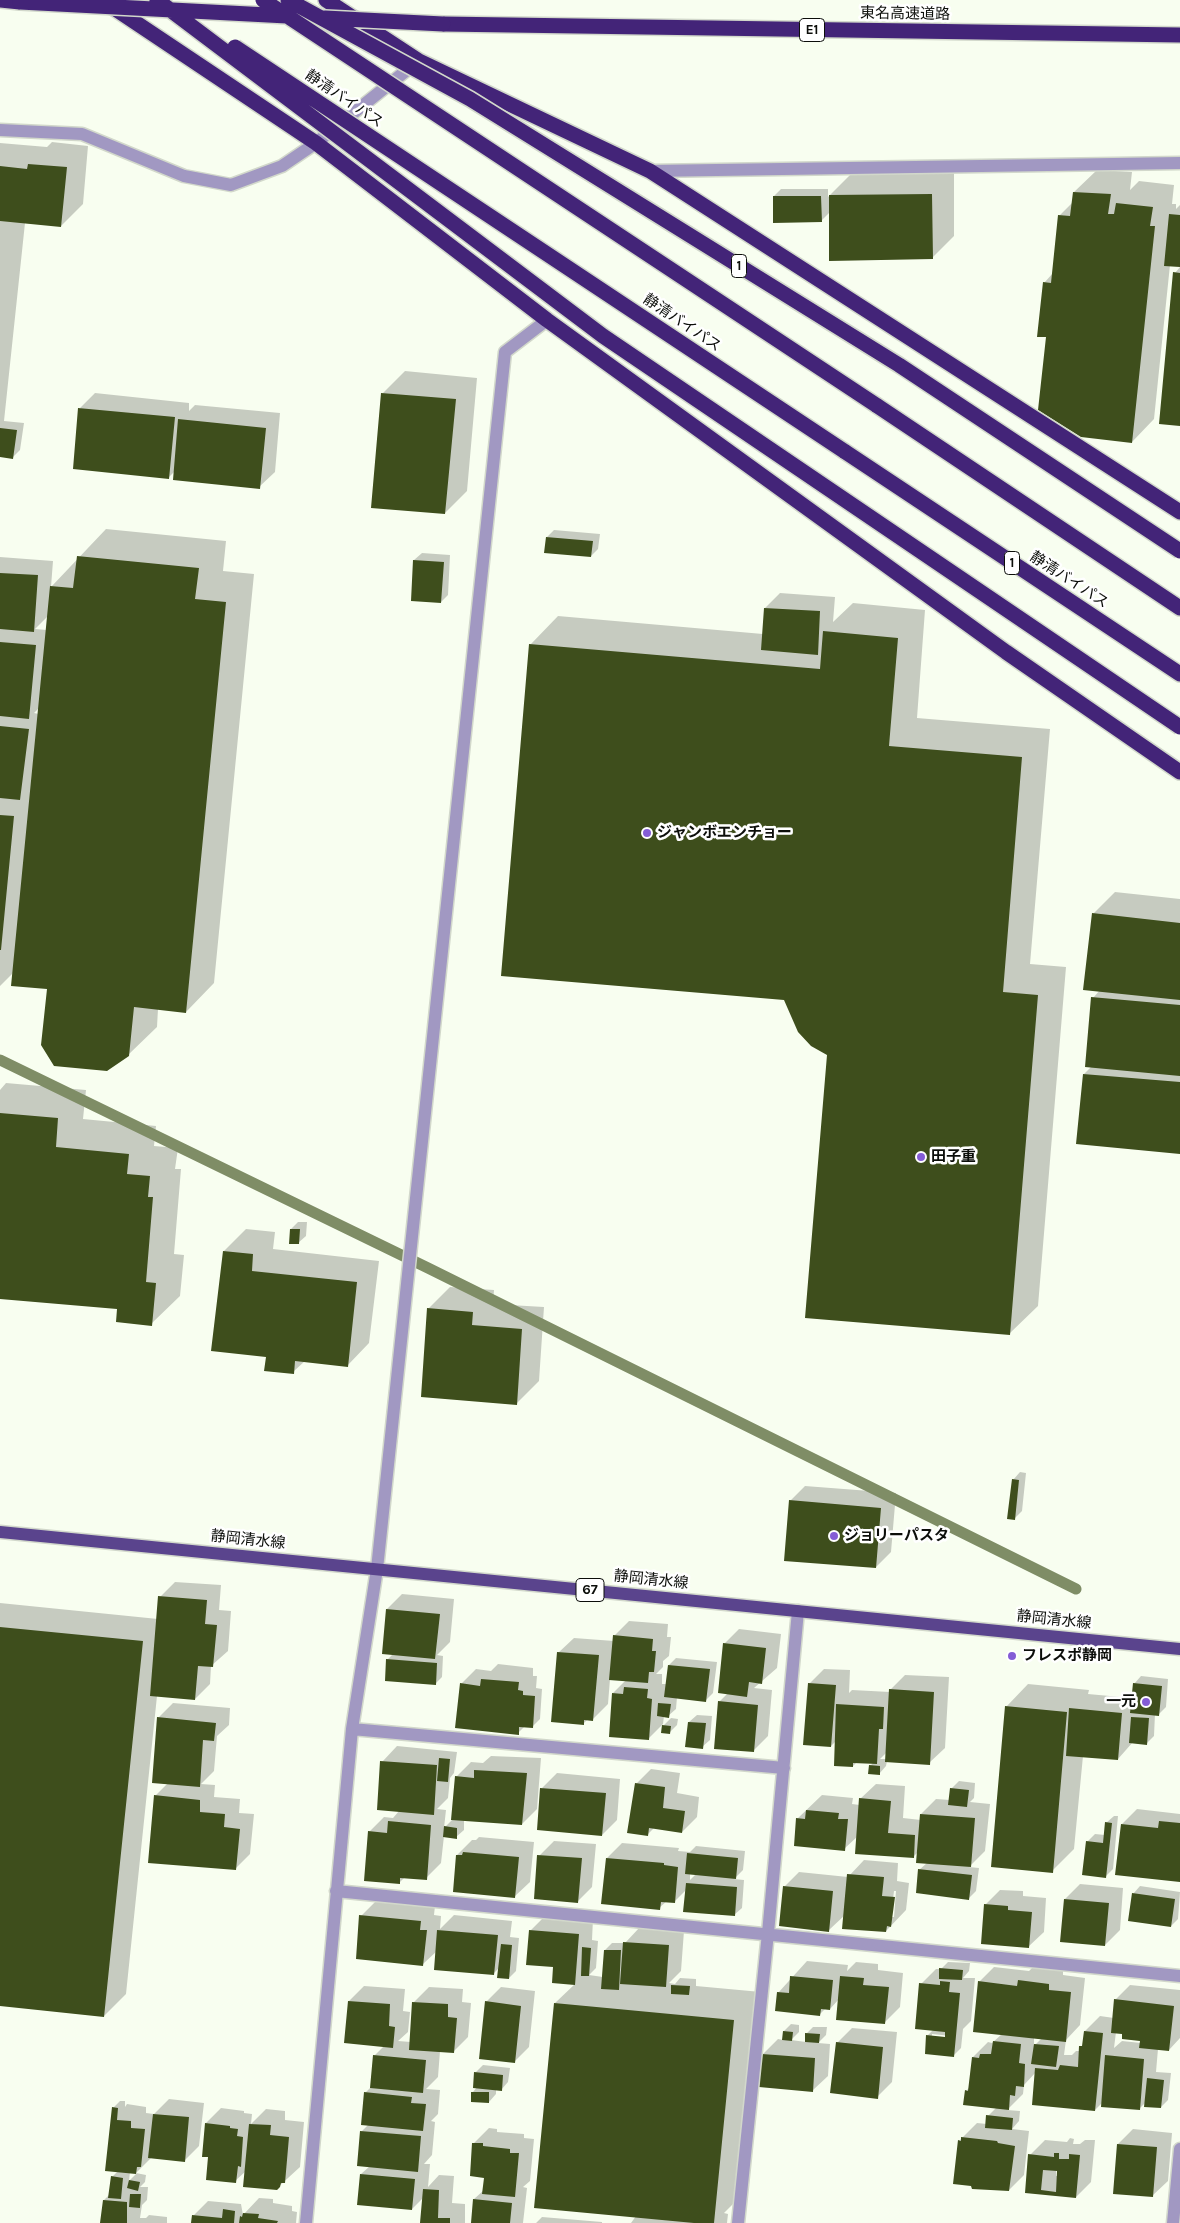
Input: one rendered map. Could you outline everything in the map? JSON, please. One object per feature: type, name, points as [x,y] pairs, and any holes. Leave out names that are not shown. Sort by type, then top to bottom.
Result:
[{"type":"highway","name":"東名高速道路","points":[[0,0],[443,24],[1102,35],[1180,34]]},
{"type":"highway","points":[[103,0],[316,143],[547,320],[1006,652],[1180,772]]},
{"type":"highway","points":[[157,0],[603,336],[1180,727]]},
{"type":"highway","name":"静清バイパス","points":[[164,0],[1180,674]]},
{"type":"highway","points":[[263,0],[1180,608]]},
{"type":"highway","name":"1","points":[[288,0],[470,99],[899,365],[1180,551]]},
{"type":"highway","name":"1","points":[[326,0],[419,61],[650,171],[1180,512]]},
{"type":"main road","name":"静岡清水線","points":[[0,1532],[1180,1649]]},
{"type":"street","points":[[0,130],[82,134],[184,176],[230,185],[282,166],[316,143],[419,61]]},
{"type":"street","points":[[650,171],[1180,163]]},
{"type":"street","points":[[306,2223],[352,1729],[377,1569],[505,352],[547,320]]},
{"type":"street","points":[[738,2223],[768,1933],[798,1610]]},
{"type":"street","points":[[352,1729],[784,1768]]},
{"type":"street","points":[[336,1891],[1180,1976]]},
{"type":"street","points":[[1173,2223],[1180,2149]]},
{"type":"building","points":[[28,164],[67,167],[61,227],[0,221],[0,166],[27,169]]},
{"type":"building","points":[[1073,192],[1111,194],[1108,214],[1114,214],[1116,203],[1153,207],[1150,226],[1155,226],[1132,443],[1081,437],[1038,410],[1046,337],[1037,337],[1043,282],[1051,283],[1058,215],[1070,216]]},
{"type":"building","points":[[932,194],[933,259],[829,261],[829,195]]},
{"type":"building","points":[[773,196],[821,196],[822,222],[773,223]]},
{"type":"building","points":[[1169,214],[1180,215],[1180,267],[1164,266]]},
{"type":"building","points":[[1173,272],[1180,273],[1180,426],[1159,424]]},
{"type":"building","points":[[381,393],[456,399],[445,514],[371,508]]},
{"type":"building","points":[[78,408],[175,417],[169,479],[73,469]]},
{"type":"building","points":[[178,419],[266,428],[260,489],[173,480]]},
{"type":"building","points":[[0,428],[17,430],[13,459],[0,457]]},
{"type":"building","points":[[546,537],[593,541],[591,557],[544,553]]},
{"type":"building","points":[[77,556],[199,568],[195,599],[226,602],[186,1013],[134,1007],[129,1056],[107,1071],[54,1066],[41,1045],[47,989],[11,986],[50,586],[73,588]]},
{"type":"building","points":[[413,560],[444,562],[441,603],[411,601]]},
{"type":"building","points":[[0,573],[38,575],[34,632],[0,629]]},
{"type":"building","points":[[764,608],[820,611],[818,655],[761,650]]},
{"type":"building","points":[[823,631],[898,638],[889,746],[1022,757],[1003,992],[1038,995],[1010,1335],[805,1318],[827,1055],[811,1046],[798,1032],[784,1000],[501,976],[529,644],[820,669]]},
{"type":"building","points":[[0,642],[36,645],[29,719],[0,716]]},
{"type":"building","points":[[0,726],[29,729],[20,800],[0,798]]},
{"type":"building","points":[[0,815],[14,816],[1,950],[0,950]]},
{"type":"building","points":[[1092,913],[1180,923],[1180,1000],[1083,990]]},
{"type":"building","points":[[1091,997],[1180,1005],[1180,1076],[1085,1067]]},
{"type":"building","points":[[1083,1074],[1180,1082],[1180,1154],[1076,1144]]},
{"type":"building","points":[[0,1113],[58,1118],[56,1147],[129,1154],[127,1174],[150,1176],[148,1197],[153,1197],[146,1282],[156,1283],[152,1326],[116,1322],[117,1309],[0,1299]]},
{"type":"building","points":[[290,1229],[300,1229],[299,1244],[289,1244]]},
{"type":"building","points":[[223,1251],[253,1254],[252,1271],[357,1282],[348,1367],[295,1361],[294,1374],[264,1371],[266,1357],[211,1351]]},
{"type":"building","points":[[427,1308],[473,1312],[472,1325],[522,1329],[517,1405],[421,1397]]},
{"type":"building","points":[[1012,1479],[1019,1480],[1015,1520],[1007,1519]]},
{"type":"building","points":[[789,1500],[881,1508],[876,1568],[784,1561]]},
{"type":"building","points":[[158,1596],[207,1600],[205,1624],[217,1625],[213,1667],[198,1666],[195,1700],[150,1696]]},
{"type":"building","points":[[386,1609],[440,1614],[435,1659],[382,1654]]},
{"type":"building","points":[[0,1627],[143,1641],[104,2017],[0,2006]]},
{"type":"building","points":[[613,1635],[653,1639],[652,1651],[656,1651],[654,1672],[649,1672],[648,1683],[609,1680]]},
{"type":"building","points":[[723,1643],[766,1648],[762,1684],[749,1682],[747,1697],[718,1693]]},
{"type":"building","points":[[557,1652],[599,1655],[593,1721],[584,1720],[584,1725],[551,1722]]},
{"type":"building","points":[[386,1659],[437,1663],[436,1685],[385,1681]]},
{"type":"building","points":[[668,1665],[710,1669],[706,1702],[664,1697]]},
{"type":"building","points":[[481,1679],[519,1682],[518,1690],[523,1691],[523,1695],[535,1696],[533,1728],[519,1727],[519,1735],[455,1728],[460,1683],[480,1686]]},
{"type":"building","points":[[808,1683],[836,1685],[831,1747],[803,1745]]},
{"type":"building","points":[[1133,1683],[1162,1686],[1159,1716],[1130,1713]]},
{"type":"building","points":[[624,1687],[648,1689],[647,1698],[652,1699],[649,1740],[609,1737],[612,1693],[623,1694]]},
{"type":"building","points":[[889,1689],[934,1692],[930,1765],[885,1762]]},
{"type":"building","points":[[718,1701],[758,1705],[754,1752],[714,1749]]},
{"type":"building","points":[[658,1703],[671,1704],[669,1718],[657,1716]]},
{"type":"building","points":[[836,1704],[884,1707],[883,1729],[879,1729],[877,1764],[853,1763],[853,1767],[834,1766]]},
{"type":"building","points":[[1005,1706],[1067,1712],[1053,1873],[991,1867]]},
{"type":"building","points":[[1069,1708],[1122,1713],[1118,1760],[1066,1756]]},
{"type":"building","points":[[157,1717],[216,1723],[214,1741],[203,1740],[200,1787],[152,1783]]},
{"type":"building","points":[[1131,1717],[1149,1718],[1147,1745],[1129,1743]]},
{"type":"building","points":[[688,1722],[706,1723],[703,1749],[685,1747]]},
{"type":"building","points":[[662,1725],[671,1726],[670,1734],[661,1733]]},
{"type":"building","points":[[439,1758],[450,1759],[448,1782],[437,1781]]},
{"type":"building","points":[[380,1761],[437,1765],[434,1815],[377,1810]]},
{"type":"building","points":[[869,1765],[880,1766],[880,1775],[868,1774]]},
{"type":"building","points":[[474,1770],[527,1773],[522,1825],[451,1820],[455,1776],[474,1778]]},
{"type":"building","points":[[635,1783],[665,1787],[663,1808],[685,1811],[682,1833],[649,1828],[648,1836],[627,1833]]},
{"type":"building","points":[[540,1788],[606,1793],[602,1836],[537,1830]]},
{"type":"building","points":[[950,1788],[969,1790],[967,1807],[948,1805]]},
{"type":"building","points":[[154,1795],[200,1800],[200,1812],[225,1814],[224,1827],[240,1829],[236,1870],[148,1863]]},
{"type":"building","points":[[859,1798],[891,1801],[888,1833],[915,1835],[914,1858],[855,1854]]},
{"type":"building","points":[[806,1810],[839,1813],[838,1819],[848,1819],[845,1851],[794,1846],[796,1818],[805,1819]]},
{"type":"building","points":[[920,1814],[975,1818],[971,1867],[916,1863]]},
{"type":"building","points":[[388,1821],[431,1825],[427,1880],[400,1878],[400,1884],[364,1881],[368,1831],[387,1833]]},
{"type":"building","points":[[1159,1821],[1180,1823],[1180,1882],[1115,1875],[1121,1824],[1158,1828]]},
{"type":"building","points":[[1105,1822],[1112,1823],[1106,1878],[1082,1875],[1086,1841],[1103,1843]]},
{"type":"building","points":[[444,1826],[457,1828],[457,1839],[443,1837]]},
{"type":"building","points":[[463,1852],[519,1857],[515,1898],[453,1892],[456,1855],[462,1855]]},
{"type":"building","points":[[687,1853],[738,1858],[736,1879],[685,1874]]},
{"type":"building","points":[[537,1855],[582,1858],[578,1903],[534,1899]]},
{"type":"building","points":[[606,1858],[664,1863],[664,1865],[678,1867],[675,1903],[661,1902],[660,1910],[601,1904]]},
{"type":"building","points":[[918,1869],[972,1875],[969,1900],[916,1893]]},
{"type":"building","points":[[847,1874],[884,1877],[882,1896],[895,1897],[891,1927],[887,1926],[886,1932],[842,1929]]},
{"type":"building","points":[[686,1883],[737,1887],[735,1916],[683,1912]]},
{"type":"building","points":[[783,1886],[833,1891],[829,1932],[779,1926]]},
{"type":"building","points":[[1132,1893],[1175,1899],[1171,1927],[1128,1921]]},
{"type":"building","points":[[1064,1899],[1109,1903],[1105,1946],[1060,1942]]},
{"type":"building","points":[[984,1904],[1008,1906],[1008,1910],[1032,1912],[1029,1948],[981,1944]]},
{"type":"building","points":[[359,1915],[421,1921],[420,1930],[427,1930],[423,1966],[356,1959]]},
{"type":"building","points":[[437,1930],[498,1935],[494,1975],[434,1970]]},
{"type":"building","points":[[529,1930],[579,1934],[575,1985],[552,1983],[553,1967],[526,1965]]},
{"type":"building","points":[[623,1942],[669,1945],[666,1987],[620,1984]]},
{"type":"building","points":[[501,1944],[512,1945],[509,1979],[497,1978]]},
{"type":"building","points":[[582,1947],[591,1948],[589,1976],[581,1976]]},
{"type":"building","points":[[604,1950],[621,1950],[619,1990],[601,1989]]},
{"type":"building","points":[[939,1968],[963,1970],[962,1980],[939,1979]]},
{"type":"building","points":[[790,1976],[833,1980],[830,2010],[821,2009],[820,2016],[775,2011],[777,1992],[789,1993]]},
{"type":"building","points":[[840,1976],[864,1978],[863,1985],[889,1987],[885,2024],[836,2020]]},
{"type":"building","points":[[1018,1980],[1049,1984],[1049,1990],[1071,1992],[1066,2042],[973,2032],[978,1981],[1017,1986]]},
{"type":"building","points":[[940,1981],[950,1982],[949,1992],[960,1993],[954,2057],[925,2054],[926,2035],[945,2037],[945,2032],[915,2029],[919,1983],[940,1985]]},
{"type":"building","points":[[671,1985],[690,1986],[689,1995],[671,1994]]},
{"type":"building","points":[[1114,1999],[1174,2006],[1169,2051],[1139,2048],[1140,2041],[1122,2039],[1122,2034],[1111,2033]]},
{"type":"building","points":[[348,2001],[390,2004],[389,2026],[395,2027],[393,2048],[344,2043]]},
{"type":"building","points":[[485,2001],[521,2006],[515,2063],[479,2059]]},
{"type":"building","points":[[412,2002],[448,2004],[448,2017],[457,2018],[454,2053],[409,2050]]},
{"type":"building","points":[[554,2003],[734,2020],[714,2223],[694,2223],[534,2208]]},
{"type":"building","points":[[783,2031],[793,2032],[792,2041],[782,2040]]},
{"type":"building","points":[[1084,2031],[1103,2033],[1095,2111],[1032,2105],[1035,2068],[1058,2070],[1060,2065],[1078,2067],[1079,2046],[1082,2046]]},
{"type":"building","points":[[805,2033],[820,2034],[819,2043],[805,2042]]},
{"type":"building","points":[[993,2041],[1021,2044],[1019,2063],[1025,2064],[1024,2087],[1016,2086],[1015,2096],[1010,2095],[1009,2110],[963,2105],[965,2090],[968,2091],[972,2057],[979,2058],[980,2054],[991,2054]]},
{"type":"building","points":[[836,2042],[883,2047],[878,2099],[830,2093]]},
{"type":"building","points":[[1034,2044],[1059,2046],[1056,2067],[1031,2064]]},
{"type":"building","points":[[762,2054],[815,2058],[813,2092],[759,2087]]},
{"type":"building","points":[[373,2055],[426,2060],[423,2093],[370,2088]]},
{"type":"building","points":[[1105,2055],[1144,2059],[1140,2110],[1101,2107]]},
{"type":"building","points":[[474,2072],[503,2075],[502,2091],[473,2088]]},
{"type":"building","points":[[1147,2078],[1164,2080],[1161,2108],[1144,2107]]},
{"type":"building","points":[[364,2092],[412,2097],[411,2103],[426,2104],[423,2131],[361,2125]]},
{"type":"building","points":[[471,2092],[489,2092],[489,2103],[471,2102]]},
{"type":"building","points":[[112,2107],[118,2108],[117,2120],[131,2121],[131,2128],[145,2129],[141,2167],[137,2167],[136,2174],[105,2171]]},
{"type":"building","points":[[153,2114],[189,2117],[185,2162],[148,2158]]},
{"type":"building","points":[[986,2115],[1013,2118],[1012,2130],[985,2128]]},
{"type":"building","points":[[205,2123],[230,2126],[230,2128],[238,2129],[237,2136],[243,2137],[241,2167],[238,2166],[236,2183],[206,2180],[208,2157],[202,2157]]},
{"type":"building","points":[[249,2124],[271,2125],[270,2135],[289,2137],[285,2183],[281,2183],[277,2190],[243,2187]]},
{"type":"building","points":[[360,2131],[421,2136],[418,2172],[357,2166]]},
{"type":"building","points":[[961,2137],[997,2141],[998,2143],[1015,2146],[1009,2191],[972,2189],[971,2186],[953,2184],[958,2140],[961,2141]]},
{"type":"building","points":[[472,2143],[483,2143],[483,2146],[510,2149],[510,2153],[519,2153],[515,2197],[482,2194],[484,2178],[470,2176]]},
{"type":"building","points":[[1117,2144],[1157,2147],[1153,2197],[1113,2194]]},
{"type":"building","points":[[1054,2153],[1059,2153],[1059,2159],[1069,2159],[1069,2154],[1080,2155],[1076,2198],[1025,2193],[1028,2154],[1054,2157]],"holes":[[[1043,2170],[1057,2171],[1056,2192],[1041,2190]]]},
{"type":"building","points":[[360,2174],[415,2179],[412,2210],[357,2205]]},
{"type":"building","points":[[111,2176],[123,2178],[121,2199],[108,2198]]},
{"type":"building","points":[[129,2180],[140,2182],[138,2191],[127,2188]]},
{"type":"building","points":[[423,2189],[439,2190],[438,2218],[450,2218],[450,2223],[420,2223]]},
{"type":"building","points":[[130,2194],[141,2194],[140,2208],[129,2207]]},
{"type":"building","points":[[473,2199],[512,2203],[510,2223],[471,2223]]},
{"type":"building","points":[[103,2200],[127,2202],[127,2223],[100,2223]]},
{"type":"building","points":[[223,2209],[235,2211],[234,2223],[191,2223],[192,2215],[222,2218]]},
{"type":"building","points":[[243,2213],[259,2214],[258,2218],[278,2221],[277,2223],[239,2223],[240,2216],[242,2217]]},
{"type":"waterway","points":[[0,1060],[428,1268],[1076,1589]]},
{"type":"place","name":"ジャンボエンチョー","points":[[647,833]]},
{"type":"place","name":"田子重","points":[[921,1157]]},
{"type":"place","name":"ジョリーパスタ","points":[[834,1536]]},
{"type":"place","name":"フレスポ静岡","points":[[1012,1656]]},
{"type":"place","name":"一元","points":[[1146,1702]]}]
